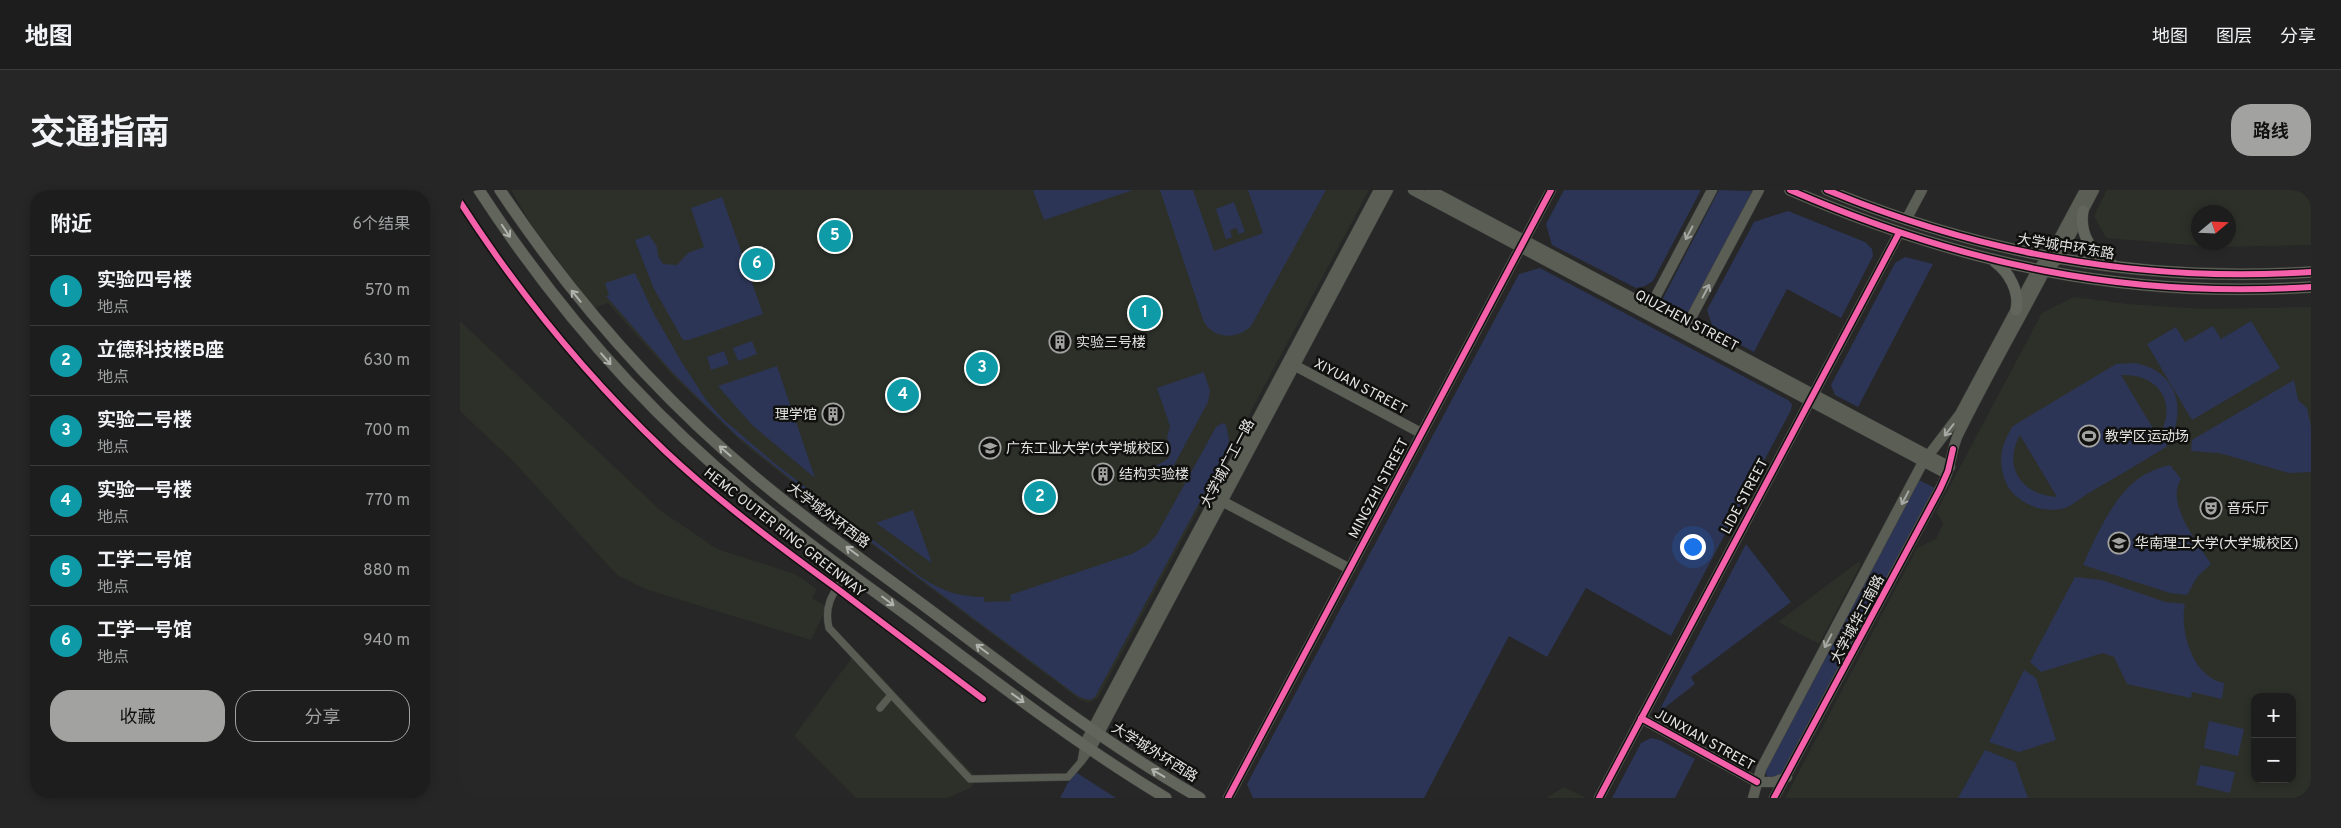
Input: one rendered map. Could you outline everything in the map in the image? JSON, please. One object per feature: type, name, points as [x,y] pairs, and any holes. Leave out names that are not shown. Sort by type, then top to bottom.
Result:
[{"type":"main road","points":[[479,190],[554,297],[610,364],[648,404],[742,491],[1087,747],[1166,798]]},
{"type":"main road","name":"大学城中环东路","points":[[1790,190],[1899,233],[1991,260],[2041,271],[2095,280],[2171,287],[2242,289],[2311,287]]},
{"type":"main road","name":"大学城中环东路","points":[[1827,190],[1906,220],[1975,241],[2053,258],[2116,267],[2219,274],[2311,272]]},
{"type":"main road","points":[[489,206],[494,209],[500,209],[504,205],[502,193]]},
{"type":"main road","name":"大学城外环西路","points":[[502,193],[546,257],[601,326],[646,376],[701,430],[780,497],[1095,732],[1200,798]]},
{"type":"main road","points":[[2083,210],[2082,224],[2089,244],[2099,256],[2116,267]]},
{"type":"main road","points":[[1991,260],[2001,267],[2010,278],[2017,299],[2016,310]]},
{"type":"main road","points":[[1126,773],[1122,768],[1124,760],[1129,757],[1135,758]]},
{"type":"street","name":"大学城广工一路","points":[[1291,364],[1379,190]]},
{"type":"street","name":"大学城广工一路","points":[[1087,747],[1291,364],[1388,190]]},
{"type":"street","name":"QIUZHEN STREET","points":[[1413,190],[1522,244],[1949,470]]},
{"type":"street","name":"QIUZHEN STREET","points":[[1430,190],[1522,244]]},
{"type":"street","name":"MINGZHI STREET","points":[[1228,798],[1551,190]]},
{"type":"street","points":[[1648,311],[1712,190]]},
{"type":"street","points":[[1685,330],[1759,190]]},
{"type":"street","points":[[1906,220],[1922,190]]},
{"type":"street","name":"大学城华工南路","points":[[2053,258],[2085,190]]},
{"type":"street","name":"大学城华工南路","points":[[1753,798],[1763,765],[1926,459],[1960,414],[2016,310],[2041,271],[2053,258],[2094,190]]},
{"type":"street","name":"LIDE STREET","points":[[1599,798],[1899,233]]},
{"type":"street","name":"大学城华工南路","points":[[1774,798],[1787,778],[1949,470],[1958,436],[2041,271]]},
{"type":"street","name":"XIYUAN STREET","points":[[1291,364],[1421,434]]},
{"type":"street","points":[[1219,499],[1350,569]]},
{"type":"street","points":[[848,571],[828,601],[826,615],[829,628],[970,779],[1068,777],[1081,762],[1087,747]]},
{"type":"street","points":[[880,708],[891,695]]},
{"type":"street","name":"JUNXIAN STREET","points":[[1641,718],[1757,782],[1774,782],[1787,778]]},
{"type":"street","name":"JUNXIAN STREET","points":[[1757,782],[1761,798]]},
{"type":"shaded area","name":"广东工业大学(大学城校区)","points":[[511,190],[1369,190],[1098,698],[1088,703],[1079,699],[842,522],[744,444],[671,374],[608,303],[594,308],[531,224]]},
{"type":"shaded area","points":[[1033,190],[1133,190],[1044,220]]},
{"type":"shaded area","points":[[1160,190],[1193,190],[1214,251],[1263,233],[1248,190],[1326,190],[1251,326],[1239,334],[1226,336],[1214,332],[1204,322]]},
{"type":"shaded area","points":[[1564,190],[1701,190],[1653,281],[1645,286],[1636,288],[1552,245],[1546,224]]},
{"type":"shaded area","points":[[1719,190],[1752,191],[1690,313],[1679,317],[1669,313],[1663,307],[1662,300]]},
{"type":"shaded area","points":[[2107,190],[2311,190],[2311,245],[2236,247],[2236,205],[2191,205],[2191,245],[2106,238],[2094,216]]},
{"type":"shaded area","points":[[722,197],[763,314],[689,340],[683,340],[653,287],[635,240],[649,235],[657,247],[658,256],[663,264],[677,265],[688,253],[704,247],[691,208]]},
{"type":"shaded area","points":[[1234,202],[1245,232],[1239,234],[1236,228],[1230,230],[1232,237],[1226,239],[1216,209]]},
{"type":"shaded area","points":[[1788,211],[1865,242],[1872,249],[1873,256],[1841,318],[1787,289],[1754,352],[1714,331],[1707,310],[1754,222]]},
{"type":"shaded area","points":[[1905,257],[1933,264],[1858,407],[1835,395],[1831,385],[1895,263]]},
{"type":"shaded area","points":[[1540,268],[1788,400],[1792,404],[1791,410],[1671,636],[1586,588],[1547,657],[1509,636],[1424,798],[1253,798],[1247,784],[1519,274]]},
{"type":"shaded area","points":[[635,273],[654,314],[681,361],[706,400],[723,419],[773,462],[922,578],[952,592],[967,596],[984,597],[984,602],[1011,601],[1010,595],[1132,554],[1147,545],[1156,536],[1216,427],[1223,423],[1226,425],[1229,440],[1228,449],[1095,697],[1090,700],[1079,697],[844,522],[736,435],[673,373],[606,296],[609,295],[605,283]]},
{"type":"shaded area","name":"华南理工大学(大学城校区)","points":[[2074,297],[2128,304],[2203,309],[2311,307],[2311,798],[1785,798],[1917,548],[1936,539],[1943,523],[1936,512],[2042,313]]},
{"type":"shaded area","points":[[460,321],[660,510],[717,549],[795,574],[817,589],[812,598],[827,607],[811,640],[645,589],[617,575],[513,461],[460,411]]},
{"type":"shaded area","points":[[2251,321],[2280,368],[2192,420],[2147,344],[2176,327],[2185,342],[2213,326],[2221,339]]},
{"type":"shaded area","points":[[752,341],[757,354],[738,361],[733,348]]},
{"type":"shaded area","points":[[724,351],[729,364],[711,370],[707,357]]},
{"type":"shaded area","name":"教学区运动场","points":[[2136,363],[2151,368],[2164,377],[2171,386],[2177,406],[2177,416],[2175,427],[2166,447],[2064,508],[2053,510],[2037,508],[2015,496],[2006,483],[2001,460],[2003,446],[2013,426],[2116,364]],"holes":[[[2121,375],[2146,379],[2162,393],[2166,402],[2166,413],[2164,425],[2158,437]],[[2020,435],[2057,497],[2034,491],[2025,485],[2019,477],[2013,458]]]},
{"type":"shaded area","points":[[777,366],[815,478],[752,425],[718,386]]},
{"type":"shaded area","points":[[1204,372],[1210,391],[1208,402],[1167,478],[1158,481],[1153,473],[1154,467],[1168,459],[1171,452],[1167,437],[1170,426],[1157,388]]},
{"type":"shaded area","points":[[2294,380],[2298,400],[2307,408],[2311,427],[2311,472],[2289,473],[2219,453],[2191,451],[2192,440]]},
{"type":"shaded area","points":[[2170,465],[2181,479],[2177,489],[2180,511],[2185,523],[2211,564],[2197,577],[2187,595],[2170,593],[2083,565],[2109,513],[2127,489],[2148,473]]},
{"type":"shaded area","points":[[1917,479],[1937,489],[1791,764],[1778,778],[1767,777],[1765,767]]},
{"type":"shaded area","points":[[913,510],[932,563],[876,523]]},
{"type":"shaded area","points":[[1746,544],[1791,602],[1691,677],[1695,684],[1658,713]]},
{"type":"shaded area","points":[[1858,562],[1861,564],[1819,644],[1778,622]]},
{"type":"shaded area","points":[[2075,577],[2102,580],[2165,602],[2185,604],[2184,627],[2191,651],[2196,662],[2204,672],[2213,679],[2224,683],[2222,699],[2192,692],[2191,698],[2127,684],[2114,657],[2103,653],[2041,672],[2030,662]]},
{"type":"shaded area","points":[[857,651],[975,776],[972,787],[948,798],[856,798],[794,736]]},
{"type":"shaded area","points":[[2024,670],[2036,678],[2056,740],[2019,752],[1989,742]]},
{"type":"shaded area","points":[[2209,721],[2244,729],[2238,756],[2204,748]]},
{"type":"shaded area","points":[[1651,738],[1660,740],[1695,759],[1675,798],[1612,798],[1641,743]]},
{"type":"shaded area","points":[[1985,750],[2015,762],[2028,798],[1958,798]]},
{"type":"shaded area","points":[[2200,765],[2235,772],[2230,793],[2196,785]]},
{"type":"shaded area","points":[[1074,771],[1116,798],[1060,798]]},
{"type":"shaded area","points":[[1564,787],[1586,798],[1546,798]]},
{"type":"cycle path","points":[[1228,798],[1551,190]]},
{"type":"cycle path","points":[[1790,190],[1854,216],[1917,238],[2044,271],[2109,281],[2175,287],[2242,289],[2311,287]]},
{"type":"cycle path","points":[[1827,190],[1885,212],[1944,231],[2004,247],[2064,259],[2125,268],[2187,273],[2311,272]]},
{"type":"cycle path","name":"HEMC OUTER RING GREENWAY","points":[[460,202],[505,268],[554,332],[607,393],[664,450],[747,521],[983,699]]},
{"type":"cycle path","points":[[1599,798],[1899,233]]},
{"type":"cycle path","points":[[1774,798],[1940,489],[1948,471],[1953,449]]},
{"type":"cycle path","points":[[1641,718],[1757,782]]},
{"type":"place","name":"工学二号馆","points":[[835,236]]},
{"type":"place","name":"工学一号馆","points":[[757,264]]},
{"type":"place","name":"实验四号楼","points":[[1145,313]]},
{"type":"place","name":"实验三号楼","points":[[1060,342]]},
{"type":"place","name":"实验二号楼","points":[[982,368]]},
{"type":"place","name":"实验一号楼","points":[[903,395]]},
{"type":"place","name":"理学馆","points":[[833,414]]},
{"type":"place","name":"教学区运动场","points":[[2089,436]]},
{"type":"place","name":"广东工业大学(大学城校区)","points":[[990,448]]},
{"type":"place","name":"结构实验楼","points":[[1103,474]]},
{"type":"place","name":"立德科技楼B座","points":[[1040,497]]},
{"type":"place","name":"音乐厅","points":[[2211,508]]},
{"type":"place","name":"华南理工大学(大学城校区)","points":[[2119,543]]}]
